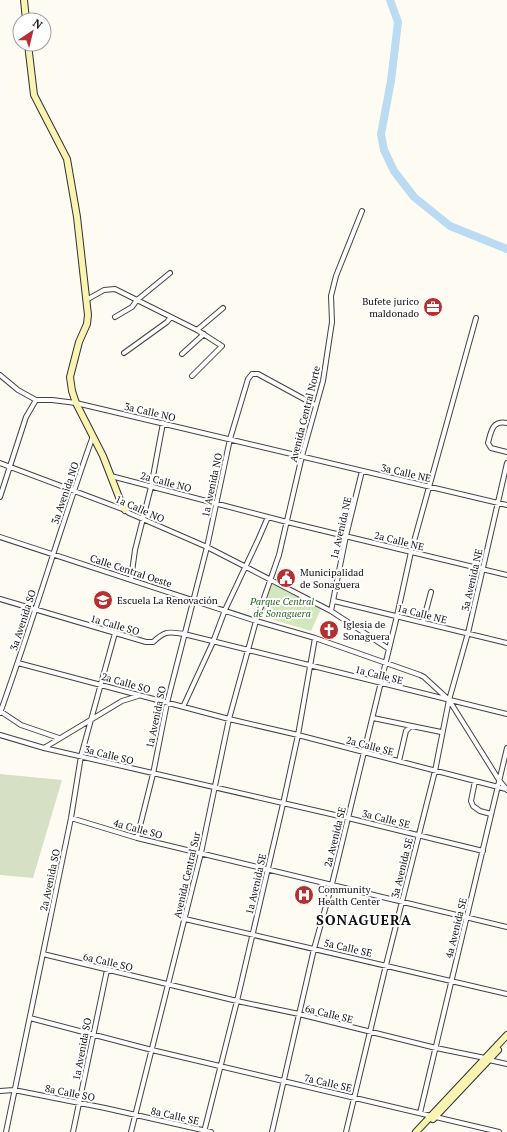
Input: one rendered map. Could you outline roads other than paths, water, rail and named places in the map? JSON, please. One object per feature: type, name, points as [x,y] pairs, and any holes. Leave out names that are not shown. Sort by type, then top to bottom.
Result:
[{"type":"street","points":[[24,0],[25,12]]},
{"type":"street","points":[[29,52],[34,95],[67,159],[77,217],[88,299],[88,324],[79,342],[70,377],[72,391],[76,403],[104,456],[125,510]]},
{"type":"street","name":"Avenida Central Norte","points":[[256,621],[279,555],[302,456],[323,381],[332,322],[331,296],[336,276],[362,211]]},
{"type":"street","points":[[115,317],[132,307],[138,300],[170,273]]},
{"type":"street","points":[[88,299],[109,289],[115,289],[197,330],[222,346],[192,376]]},
{"type":"street","points":[[197,330],[223,308]]},
{"type":"street","points":[[124,353],[167,322],[171,317]]},
{"type":"street","name":"2a Avenida SE","points":[[272,1132],[314,949],[332,884],[373,718],[411,552],[476,318]]},
{"type":"street","points":[[182,354],[204,334]]},
{"type":"street","name":"1a Avenida NO","points":[[194,600],[230,439],[248,379],[252,374],[258,374],[316,405]]},
{"type":"street","name":"3a Calle NO","points":[[0,376],[18,390],[36,400],[76,403],[302,456]]},
{"type":"street","points":[[0,497],[26,417],[36,400]]},
{"type":"street","points":[[507,423],[501,422],[494,426],[488,443],[491,448],[507,452]]},
{"type":"street","points":[[131,579],[163,423]]},
{"type":"street","name":"3a Avenida NO","points":[[53,555],[73,490],[93,436]]},
{"type":"street","name":"3a Calle NE","points":[[302,456],[507,505]]},
{"type":"street","name":"1a Calle NO","points":[[0,463],[125,510],[207,547],[270,580]]},
{"type":"street","name":"3a Avenida NE","points":[[449,700],[468,633],[507,463]]},
{"type":"street","name":"1a Avenida NE","points":[[331,612],[346,536],[362,471]]},
{"type":"street","name":"2a Calle NO","points":[[111,476],[287,522]]},
{"type":"street","points":[[183,707],[213,642],[225,610],[268,517]]},
{"type":"street","name":"2a Calle NE","points":[[287,522],[507,575]]},
{"type":"street","name":"Calle Central Oeste","points":[[0,537],[256,621],[315,638],[386,663],[424,677],[449,700]]},
{"type":"street","name":"3a Avenida SO","points":[[0,712],[18,663],[53,555]]},
{"type":"street","points":[[270,580],[331,612],[389,648]]},
{"type":"street","points":[[423,622],[431,592]]},
{"type":"street","name":"1a Calle SO","points":[[0,599],[146,642],[153,642],[163,633],[170,632],[248,650]]},
{"type":"street","name":"1a Avenida SO","points":[[137,838],[153,774],[167,703],[194,600]]},
{"type":"street","name":"1a Calle NE","points":[[334,600],[507,643]]},
{"type":"street","name":"Avenida Central Sur","points":[[131,1132],[201,853],[229,719],[256,621]]},
{"type":"street","name":"2a Avenida SO","points":[[6,1132],[71,818],[81,756],[115,634]]},
{"type":"street","name":"1a Avenida SE","points":[[204,1131],[237,1001],[283,804],[298,735],[315,638]]},
{"type":"street","name":"1a Calle SE","points":[[248,650],[507,714]]},
{"type":"street","name":"2a Calle SO","points":[[18,663],[229,719]]},
{"type":"street","points":[[44,748],[59,738],[90,722],[122,701],[138,695]]},
{"type":"street","points":[[449,700],[499,780],[507,790]]},
{"type":"street","name":"3a Avenida SE","points":[[346,1132],[435,771],[441,732],[449,700]]},
{"type":"street","points":[[0,712],[21,725],[59,738]]},
{"type":"street","points":[[373,718],[441,732]]},
{"type":"street","name":"2a Calle SE","points":[[229,719],[298,735],[507,790]]},
{"type":"street","points":[[399,761],[406,730],[411,726]]},
{"type":"street","name":"3a Calle SO","points":[[0,735],[44,748],[215,788]]},
{"type":"street","name":"4a Avenida SE","points":[[420,1113],[507,748]]},
{"type":"street","points":[[475,781],[471,801],[473,806],[480,811],[492,814]]},
{"type":"street","name":"3a Calle SE","points":[[215,788],[348,818],[483,851]]},
{"type":"street","name":"4a Calle SO","points":[[71,818],[137,838],[507,927]]},
{"type":"street","name":"5a Calle SE","points":[[185,919],[507,994]]},
{"type":"street","name":"6a Calle SO","points":[[43,954],[169,984]]},
{"type":"street","name":"1a Avenida SO","points":[[73,1132],[107,970]]},
{"type":"street","name":"6a Calle SE","points":[[169,984],[507,1064]]},
{"type":"street","name":"7a Calle SE","points":[[30,1018],[152,1050],[499,1132]]},
{"type":"street","points":[[421,1132],[507,1036]]},
{"type":"street","points":[[487,1059],[507,1041]]},
{"type":"street","name":"8a Calle SO","points":[[0,1091],[14,1090],[136,1115]]},
{"type":"street","name":"8a Calle SE","points":[[136,1115],[210,1132]]},
{"type":"street","points":[[416,1132],[434,1116]]},
{"type":"waterway","points":[[390,0],[398,22],[391,81],[381,134],[384,150],[394,171],[414,197],[450,226],[507,249]]},
{"type":"place","name":"Bufete jurico maldonado","points":[[433,307]]},
{"type":"place","name":"Municipalidad de Sonaguera","points":[[286,578]]},
{"type":"place","name":"Escuela La Renovación","points":[[103,600]]},
{"type":"place","name":"Iglesia de Sonaguera","points":[[329,630]]},
{"type":"place","name":"Community Health Center","points":[[304,895]]},
{"type":"district","name":"SONAGUERA","points":[[364,919]]},
{"type":"park label","name":"Parque Central de Sonaguera","points":[[282,606]]}]
